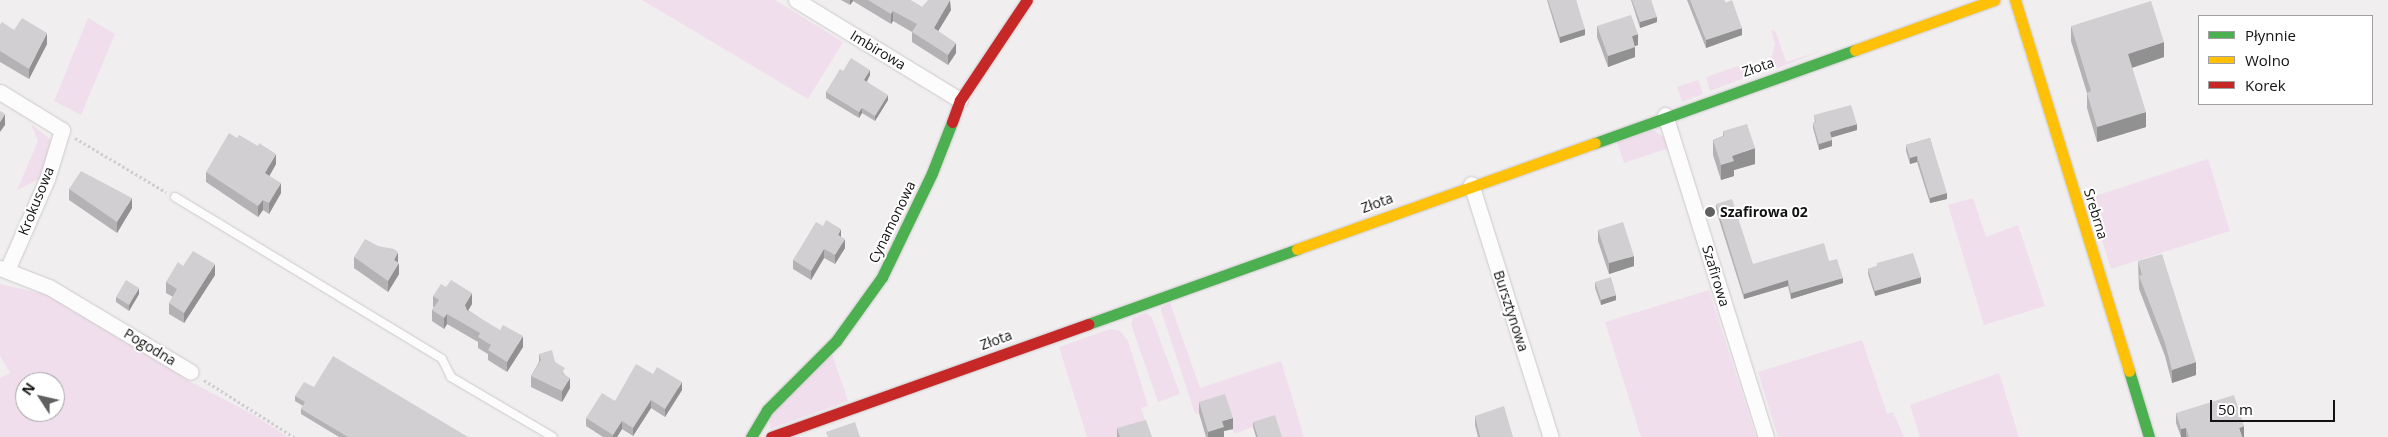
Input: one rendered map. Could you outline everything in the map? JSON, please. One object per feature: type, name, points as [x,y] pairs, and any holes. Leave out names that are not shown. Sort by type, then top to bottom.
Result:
[{"type":"street","name":"Imbirowa","points":[[796,0],[960,100]]},
{"type":"street","name":"Cynamonowa","points":[[751,437],[767,410],[836,341],[882,277],[932,173],[960,100],[1027,0]]},
{"type":"street","name":"Złota","points":[[770,437],[1471,184],[1994,0]]},
{"type":"street","name":"Srebrna","points":[[2015,0],[2149,437]]},
{"type":"street","points":[[0,92],[62,130]]},
{"type":"street","name":"Szafirowa","points":[[1665,115],[1766,437]]},
{"type":"street","name":"Krokusowa","points":[[3,269],[47,179],[62,130]]},
{"type":"street","name":"Bursztynowa","points":[[1471,184],[1551,437]]},
{"type":"street","name":"Pogodna","points":[[3,269],[49,287],[191,372]]},
{"type":"lane","points":[[175,197],[442,359],[452,376],[553,437]]},
{"type":"path","points":[[62,130],[175,197]]},
{"type":"path","name":"Pogodna","points":[[191,372],[294,437]]},
{"type":"shaded area","points":[[642,0],[775,0],[843,42],[808,99]]},
{"type":"shaded area","points":[[88,18],[115,34],[81,115],[54,101]]},
{"type":"shaded area","points":[[1775,30],[1786,62],[1824,50],[1773,70],[1770,63],[1775,44],[1771,31]]},
{"type":"shaded area","points":[[1750,62],[1757,69],[1757,73],[1710,91],[1706,77]]},
{"type":"shaded area","points":[[1698,80],[1703,94],[1682,102],[1677,87]]},
{"type":"shaded area","points":[[31,124],[50,139],[52,151],[41,178],[17,190],[38,141]]},
{"type":"shaded area","points":[[1653,130],[1666,139],[1669,148],[1624,163],[1617,142]]},
{"type":"shaded area","points":[[2208,159],[2230,231],[2111,269],[2089,198]]},
{"type":"shaded area","points":[[1973,198],[1986,237],[2018,225],[2045,306],[1984,325],[1948,205]]},
{"type":"shaded area","points":[[0,284],[49,295],[70,305],[189,381],[252,414],[288,437],[0,437],[0,378],[10,373],[0,356]]},
{"type":"shaded area","points":[[1709,290],[1756,437],[1641,437],[1605,322]]},
{"type":"shaded area","points":[[1170,303],[1200,388],[1281,361],[1304,437],[1280,437],[1253,427],[1234,434],[1225,405],[1195,414],[1161,310],[1161,307]]},
{"type":"shaded area","points":[[1147,313],[1152,318],[1180,394],[1158,402],[1131,324],[1133,318]]},
{"type":"shaded area","points":[[1110,329],[1120,331],[1128,341],[1148,406],[1141,408],[1148,428],[1117,437],[1087,437],[1059,347]]},
{"type":"shaded area","points":[[1862,340],[1887,414],[1893,412],[1904,437],[1778,437],[1758,372]]},
{"type":"shaded area","points":[[831,351],[848,401],[770,429],[770,414]]},
{"type":"shaded area","points":[[1999,373],[2019,437],[1920,437],[1910,405]]},
{"type":"building","points":[[868,0],[910,0],[922,7],[928,0],[950,0],[934,28],[956,43],[948,55],[912,32],[917,24],[893,11],[891,14]]},
{"type":"building","points":[[1548,0],[1576,0],[1585,29],[1560,37]]},
{"type":"building","points":[[1632,0],[1651,0],[1657,17],[1640,22]]},
{"type":"building","points":[[1690,0],[1724,0],[1725,3],[1732,0],[1742,28],[1706,40]]},
{"type":"building","points":[[2151,1],[2164,42],[2128,54],[2146,112],[2097,127],[2087,93],[2091,91],[2071,26]]},
{"type":"building","points":[[1631,15],[1638,34],[1632,36],[1635,47],[1608,56],[1597,26]]},
{"type":"building","points":[[22,18],[47,33],[29,69],[0,51],[0,25],[2,22],[14,30]]},
{"type":"building","points":[[851,58],[870,70],[864,80],[888,95],[875,116],[862,108],[859,112],[826,92],[840,69],[843,71]]},
{"type":"building","points":[[1851,105],[1857,124],[1830,132],[1832,140],[1819,144],[1813,123],[1816,122],[1814,115]]},
{"type":"building","points":[[0,111],[5,114],[0,122]]},
{"type":"building","points":[[1747,124],[1755,148],[1732,156],[1734,161],[1721,165],[1713,140],[1724,136],[1723,131]]},
{"type":"building","points":[[229,133],[237,138],[239,135],[258,146],[259,143],[276,154],[265,173],[281,183],[269,203],[263,200],[258,206],[206,172]]},
{"type":"building","points":[[1930,138],[1947,193],[1930,198],[1917,156],[1910,158],[1906,145]]},
{"type":"building","points":[[81,171],[132,198],[117,222],[69,189]]},
{"type":"building","points":[[1732,199],[1753,264],[1824,243],[1829,261],[1837,259],[1843,278],[1791,293],[1788,280],[1744,294],[1716,204]]},
{"type":"building","points":[[826,220],[841,229],[838,235],[845,239],[835,255],[824,249],[811,271],[793,260],[816,222],[823,226]]},
{"type":"building","points":[[1623,222],[1634,256],[1609,263],[1598,230]]},
{"type":"building","points":[[365,239],[378,246],[394,249],[398,252],[394,260],[399,263],[388,281],[354,257]]},
{"type":"building","points":[[193,251],[215,264],[184,313],[169,303],[177,289],[166,282],[178,262],[183,266]]},
{"type":"building","points":[[1913,253],[1921,277],[1875,291],[1868,269],[1877,266],[1877,263]]},
{"type":"building","points":[[2162,254],[2196,362],[2172,370],[2165,343],[2139,276],[2142,275],[2138,261]]},
{"type":"building","points":[[1611,277],[1616,295],[1601,300],[1595,282]]},
{"type":"building","points":[[126,280],[139,288],[129,305],[116,297]]},
{"type":"building","points":[[451,280],[472,293],[465,305],[467,310],[500,330],[503,325],[523,336],[507,362],[488,350],[491,345],[478,337],[480,333],[447,314],[444,318],[432,310],[439,300],[433,296],[441,284],[446,287]]},
{"type":"building","points":[[552,350],[555,362],[565,368],[562,373],[570,378],[562,391],[531,376],[541,360],[539,354]]},
{"type":"building","points":[[333,356],[468,437],[348,437],[301,409],[305,402],[295,396],[304,382],[314,387]]},
{"type":"building","points":[[636,364],[653,374],[657,367],[682,382],[665,409],[651,400],[633,428],[622,421],[613,435],[586,418],[602,393],[615,401]]},
{"type":"building","points":[[1225,394],[1233,418],[1222,421],[1224,427],[1208,432],[1199,402]]},
{"type":"building","points":[[2234,395],[2244,426],[2239,428],[2242,437],[2189,437],[2186,428],[2181,429],[2176,413]]},
{"type":"building","points":[[1504,406],[1513,437],[1480,437],[1475,416]]},
{"type":"building","points":[[1275,415],[1282,437],[1258,437],[1253,422]]},
{"type":"building","points":[[1146,420],[1152,437],[1120,437],[1117,428]]},
{"type":"building","points":[[855,422],[860,437],[828,437],[826,432]]},
{"type":"traffic: fast","points":[[1595,143],[1855,50]]},
{"type":"traffic: fast","points":[[751,437],[767,410],[836,341],[882,277],[932,173],[952,122]]},
{"type":"traffic: fast","points":[[1088,324],[1297,249]]},
{"type":"traffic: fast","points":[[2129,371],[2149,437]]},
{"type":"traffic: slow","points":[[1855,50],[1994,0]]},
{"type":"traffic: slow","points":[[2015,0],[2129,371]]},
{"type":"traffic: slow","points":[[1297,249],[1595,143]]},
{"type":"traffic: jam","points":[[952,122],[960,100],[1027,0]]},
{"type":"traffic: jam","points":[[771,437],[1088,324]]},
{"type":"place","name":"Szafirowa 02","points":[[1710,212]]}]
